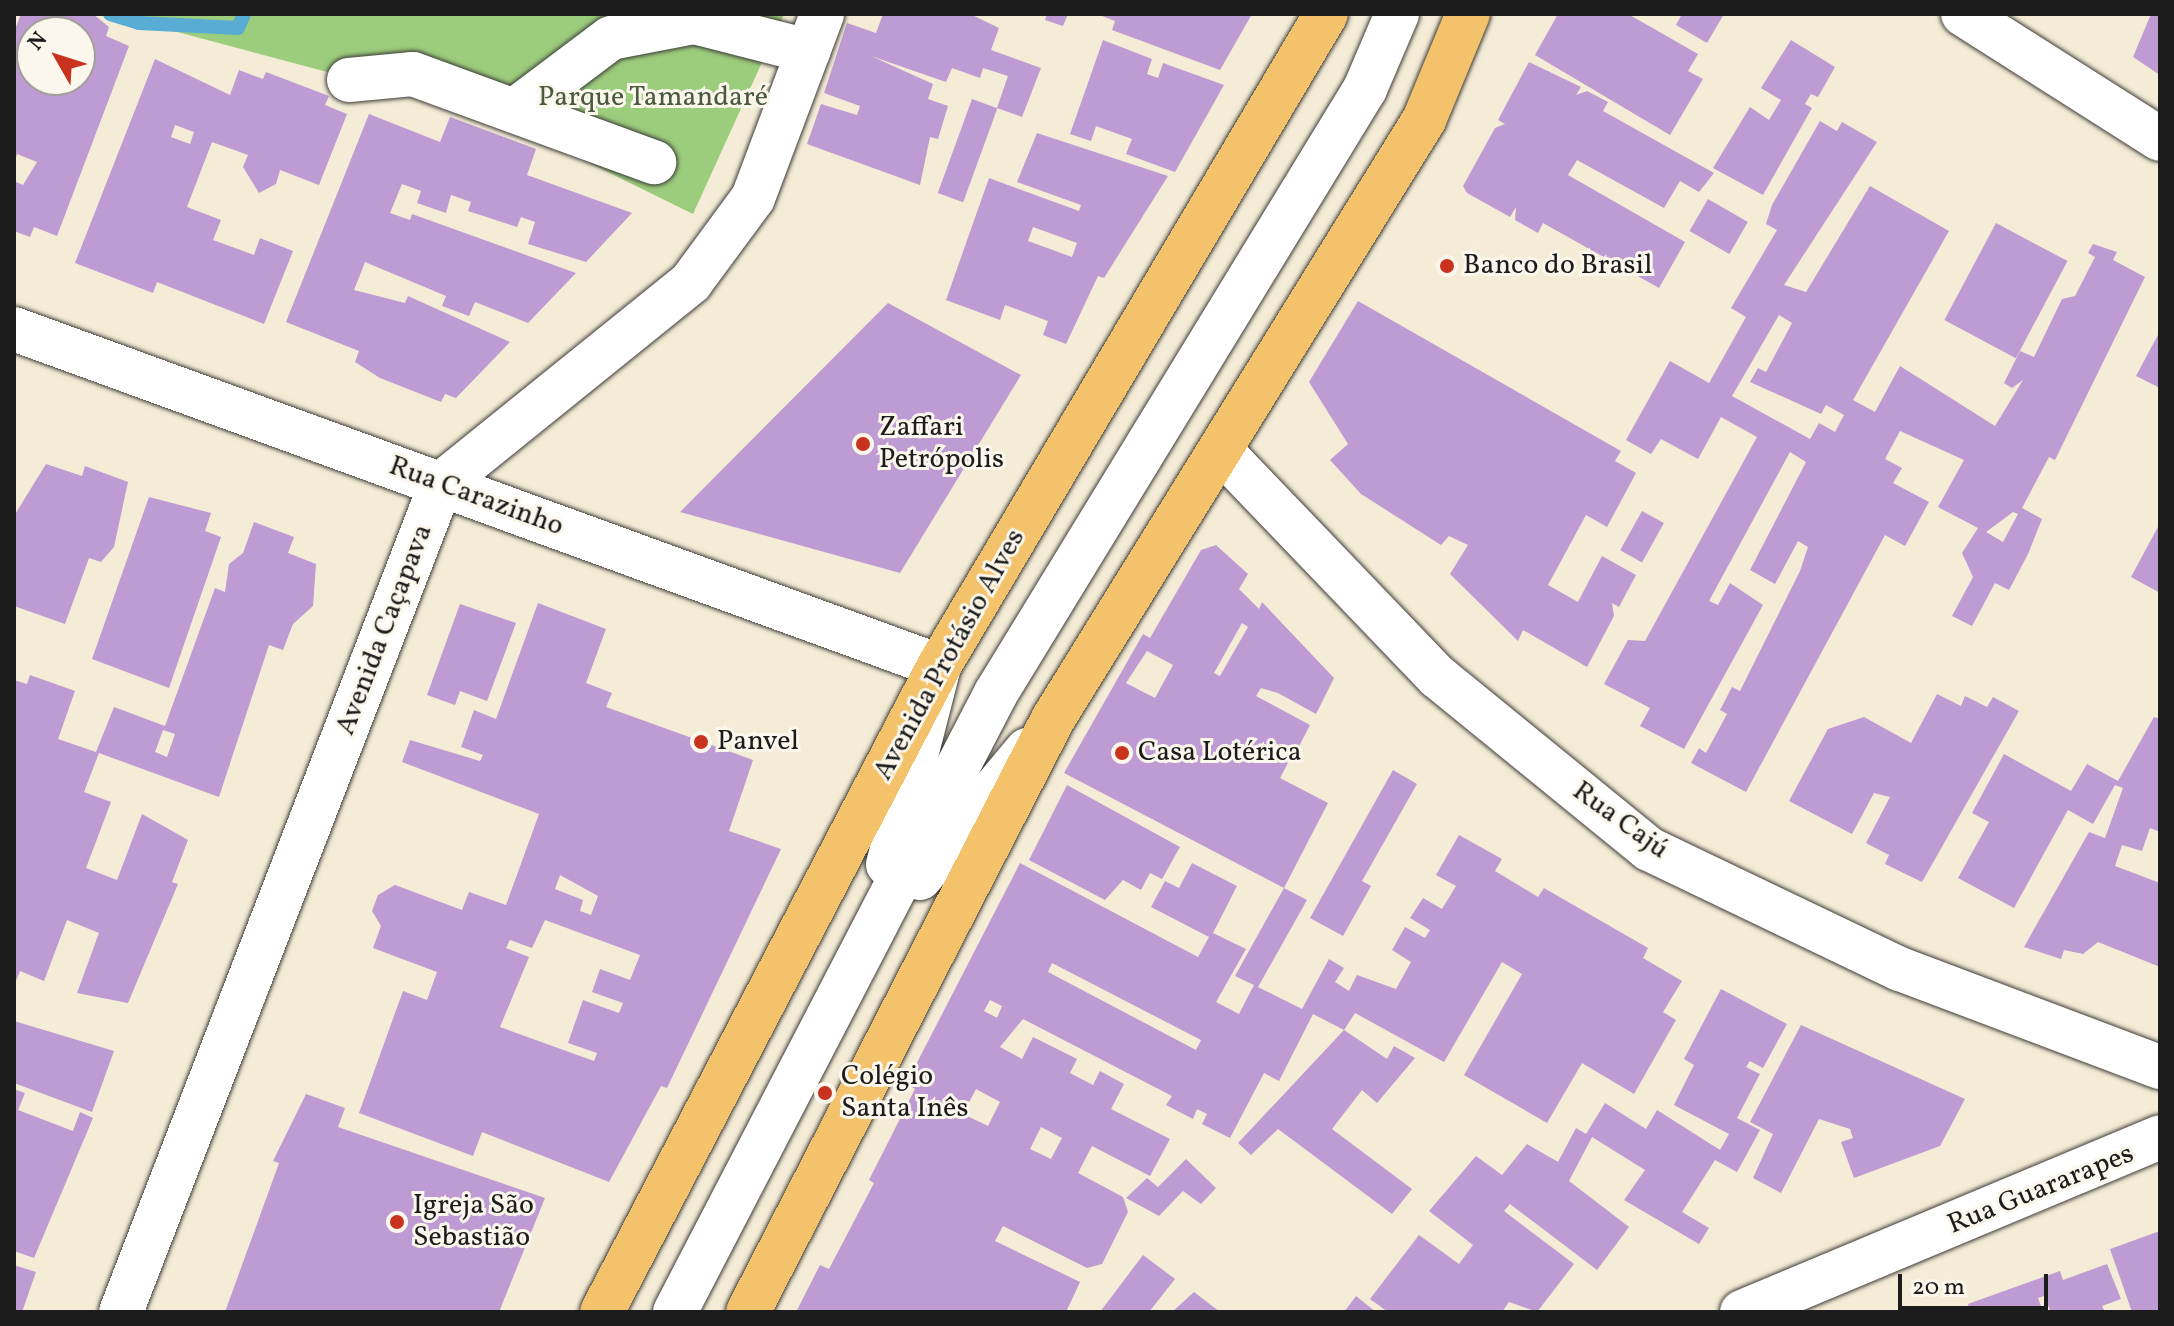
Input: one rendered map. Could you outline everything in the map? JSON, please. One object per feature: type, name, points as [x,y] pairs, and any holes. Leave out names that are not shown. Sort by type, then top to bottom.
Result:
[{"type":"main road","name":"Avenida Protásio Alves","points":[[602,1312],[939,666],[1326,14]]},
{"type":"main road","points":[[748,1312],[1053,719],[1424,120],[1468,14]]},
{"type":"street","points":[[675,1312],[996,693],[1365,89],[1397,14]]},
{"type":"street","points":[[1963,14],[2160,139]]},
{"type":"street","points":[[515,110],[611,38],[694,22],[815,32]]},
{"type":"street","name":"Avenida Caçapava","points":[[121,1312],[441,484],[691,282],[753,198],[815,32]]},
{"type":"street","points":[[349,80],[413,74],[654,162]]},
{"type":"street","name":"Rua Carazinho","points":[[14,329],[939,666]]},
{"type":"street","name":"Rua Cajú","points":[[1220,450],[1438,677],[1649,849],[1900,969],[2160,1067]]},
{"type":"street","points":[[869,939],[939,666]]},
{"type":"street","points":[[869,939],[1053,719]]},
{"type":"street","name":"Rua Guararapes","points":[[1742,1312],[2160,1137]]},
{"type":"green space","name":"Parque Tamandaré","points":[[110,14],[784,14],[693,214],[496,117]]},
{"type":"building","points":[[21,14],[95,16],[20,16]]},
{"type":"building","points":[[883,14],[970,14],[999,28],[991,50],[1041,68],[1022,117],[997,108],[1008,76],[983,68],[980,78],[952,68],[946,82],[871,56],[933,84],[928,99],[948,106],[938,139],[930,137],[920,185],[807,144],[821,104],[857,115],[860,106],[824,93],[847,23],[876,33]]},
{"type":"building","points":[[1047,14],[1068,14],[1063,26],[1045,20]]},
{"type":"building","points":[[1097,14],[1252,14],[1220,70],[1112,30],[1115,21]]},
{"type":"building","points":[[1558,14],[1628,14],[1698,54],[1688,71],[1703,79],[1670,135],[1535,55]]},
{"type":"building","points":[[1682,14],[1724,14],[1707,43],[1676,25]]},
{"type":"building","points":[[2151,14],[2160,14],[2160,75],[2133,57]]},
{"type":"building","points":[[96,16],[109,27],[106,36],[129,46],[57,236],[34,227],[30,237],[14,231],[14,181],[23,185],[37,162],[17,154],[14,163],[16,27],[16,96],[96,96]]},
{"type":"building","points":[[1103,40],[1152,59],[1147,74],[1158,78],[1163,63],[1224,85],[1175,172],[1126,154],[1132,139],[1096,126],[1091,141],[1070,134]]},
{"type":"building","points":[[1791,40],[1835,67],[1818,97],[1811,94],[1805,104],[1812,108],[1763,195],[1713,168],[1750,107],[1769,120],[1781,100],[1761,88]]},
{"type":"building","points":[[155,59],[230,95],[239,70],[263,79],[266,72],[329,96],[325,105],[347,114],[319,185],[280,170],[276,184],[259,193],[243,167],[248,155],[212,142],[187,207],[221,220],[213,240],[254,255],[260,238],[293,251],[264,324],[157,282],[153,293],[75,263]],"holes":[[[175,125],[194,132],[190,144],[171,137]]]},
{"type":"building","points":[[1529,62],[1581,87],[1576,95],[1587,91],[1608,102],[1603,111],[1714,173],[1699,192],[1680,181],[1664,208],[1577,160],[1568,175],[1685,242],[1659,288],[1543,223],[1538,233],[1515,220],[1516,207],[1510,217],[1467,193],[1463,186],[1495,128],[1505,124],[1498,120]]},
{"type":"building","points":[[972,99],[997,108],[963,202],[938,193]]},
{"type":"building","points":[[369,114],[440,142],[450,117],[536,149],[527,175],[632,213],[586,262],[528,244],[535,222],[521,217],[517,227],[468,211],[471,202],[451,195],[446,213],[417,203],[421,191],[402,184],[390,213],[410,220],[412,214],[576,273],[528,323],[475,302],[469,316],[442,306],[446,296],[365,262],[354,290],[405,303],[408,296],[510,342],[456,398],[445,394],[441,402],[380,378],[355,362],[359,351],[286,322]]},
{"type":"building","points":[[1820,121],[1837,131],[1842,122],[1877,142],[1784,285],[1806,292],[1870,186],[1949,231],[1853,400],[1875,412],[1900,366],[1995,426],[2023,380],[2012,388],[2004,383],[2020,351],[2034,357],[2062,299],[2075,296],[2095,257],[2088,253],[2093,244],[2117,252],[2113,260],[2145,277],[2055,460],[2049,457],[2022,508],[2042,519],[2028,554],[2009,590],[1995,583],[1972,626],[1952,616],[1973,577],[1962,553],[1978,528],[1938,507],[1964,460],[1900,431],[1885,459],[1902,468],[1893,483],[1929,502],[1905,546],[1885,535],[1746,792],[1691,763],[1699,748],[1706,753],[1727,714],[1720,710],[1732,687],[1740,691],[1800,571],[1808,547],[1798,541],[1775,584],[1750,570],[1806,462],[1790,452],[1709,601],[1718,605],[1730,583],[1763,605],[1684,749],[1640,726],[1650,708],[1604,684],[1628,640],[1645,641],[1757,437],[1721,417],[1698,459],[1661,439],[1651,454],[1626,440],[1670,361],[1709,383],[1746,317],[1731,308],[1777,230],[1766,224],[1772,205]],"holes":[[[1779,315],[1792,323],[1766,372],[1758,368],[1750,382],[1821,414],[1826,405],[1844,415],[1835,432],[1819,423],[1810,439],[1732,396]],[[2013,512],[2018,514],[2003,542],[1986,532]]]},
{"type":"building","points":[[1037,133],[1168,176],[1104,278],[1098,276],[1066,344],[1043,335],[1048,321],[1005,305],[1000,320],[946,300],[989,178],[1079,211],[1081,205],[1017,182]],"holes":[[[1033,227],[1077,243],[1072,257],[1028,241]]]},
{"type":"building","points":[[1708,199],[1748,222],[1729,254],[1690,231]]},
{"type":"building","points":[[1996,223],[2068,261],[2016,358],[1944,320]]},
{"type":"building","points":[[1358,301],[1621,451],[1615,461],[1636,473],[1607,527],[1586,515],[1548,585],[1578,602],[1602,556],[1636,575],[1619,607],[1612,603],[1614,616],[1587,667],[1523,630],[1518,641],[1450,574],[1468,545],[1449,536],[1441,545],[1361,494],[1330,460],[1348,444],[1309,382]]},
{"type":"building","name":"Zaffari Petrópolis","points":[[888,303],[1021,375],[900,573],[680,512]]},
{"type":"building","points":[[2160,331],[2160,388],[2136,376]]},
{"type":"building","points":[[46,464],[82,476],[85,466],[128,482],[114,547],[101,562],[89,558],[65,624],[14,606],[14,516]]},
{"type":"building","points":[[149,497],[211,513],[205,531],[221,537],[169,688],[92,659]]},
{"type":"building","points":[[1642,511],[1664,523],[1642,562],[1620,550]]},
{"type":"building","points":[[254,522],[294,537],[288,553],[316,564],[313,606],[293,624],[283,650],[269,645],[219,797],[99,753],[84,792],[111,802],[86,868],[117,880],[142,814],[188,840],[172,882],[178,884],[128,1003],[77,993],[99,933],[67,920],[44,981],[20,971],[14,986],[14,680],[27,684],[30,675],[75,691],[58,739],[96,752],[114,707],[165,726],[215,588],[225,592],[229,564],[243,553]],"holes":[[[163,730],[175,734],[167,757],[155,752]]]},
{"type":"building","points":[[2160,523],[2160,593],[2131,577]]},
{"type":"building","points":[[1216,545],[1248,574],[1239,589],[1259,609],[1262,602],[1334,678],[1316,714],[1278,693],[1261,688],[1256,696],[1310,725],[1295,754],[1272,741],[1266,752],[1288,763],[1280,778],[1328,803],[1284,888],[1064,773],[1143,634],[1150,638],[1201,550]],"holes":[[[1242,623],[1248,627],[1220,676],[1214,673]],[[1147,651],[1173,665],[1155,698],[1126,683]]]},
{"type":"building","points":[[538,603],[606,629],[586,683],[612,693],[606,707],[753,760],[729,831],[781,849],[667,1088],[661,1086],[609,1182],[482,1132],[473,1156],[359,1113],[403,991],[427,1000],[437,972],[373,948],[381,926],[372,911],[378,895],[395,885],[462,910],[469,892],[506,905],[539,814],[402,762],[410,740],[480,761],[483,755],[461,747],[474,710],[496,719]],"holes":[[[560,875],[598,896],[591,915],[580,911],[583,900],[555,889]],[[545,920],[640,955],[630,980],[600,969],[592,992],[623,1003],[619,1013],[583,1000],[568,1043],[597,1053],[594,1061],[500,1027],[529,957],[506,948],[510,940],[532,948]]]},
{"type":"building","points":[[460,604],[516,623],[487,701],[460,691],[455,705],[427,695]]},
{"type":"building","points":[[1937,694],[1961,706],[1965,696],[1987,707],[1993,697],[2019,711],[1922,882],[1885,864],[1889,855],[1866,843],[1890,797],[1874,793],[1852,834],[1789,801],[1828,729],[1864,717],[1911,743]]},
{"type":"building","points":[[2154,717],[2160,719],[2160,832],[2150,828],[2142,851],[2122,845],[2115,866],[2160,883],[2160,967],[2098,942],[2083,954],[2064,950],[2061,959],[2024,947],[2089,832],[2105,838],[2123,788],[2115,785],[2093,824],[2068,810],[2014,908],[1958,878],[1989,822],[1972,813],[2004,754],[2071,791],[2087,764],[2118,781]]},
{"type":"building","points":[[1393,770],[1417,784],[1362,881],[1371,886],[1343,936],[1310,918]]},
{"type":"building","points":[[1067,785],[1180,847],[1162,879],[1150,873],[1141,890],[1123,880],[1105,900],[1029,860]]},
{"type":"building","points":[[1459,835],[1502,859],[1495,871],[1538,897],[1544,888],[1648,948],[1643,958],[1682,981],[1663,1012],[1676,1020],[1634,1094],[1582,1063],[1547,1123],[1464,1075],[1522,974],[1502,962],[1444,1062],[1355,1013],[1344,1030],[1313,1014],[1279,1081],[1264,1073],[1230,1138],[1202,1124],[1207,1114],[1197,1109],[1193,1119],[1166,1105],[1172,1096],[1023,1019],[1000,1047],[1022,1059],[1033,1037],[1077,1059],[1070,1073],[1093,1085],[1100,1071],[1124,1084],[1111,1109],[1170,1139],[1150,1176],[1092,1146],[1078,1173],[1123,1197],[1128,1212],[1102,1264],[1087,1268],[1003,1226],[995,1241],[1080,1282],[1066,1312],[796,1312],[820,1265],[829,1269],[874,1183],[869,1180],[915,1089],[906,1084],[1020,863],[1198,957],[1209,937],[1151,907],[1165,881],[1179,888],[1192,863],[1237,886],[1213,933],[1246,949],[1216,1002],[1239,1014],[1254,985],[1235,976],[1284,888],[1307,900],[1258,987],[1302,1009],[1329,959],[1344,968],[1335,982],[1349,991],[1357,975],[1396,989],[1411,962],[1392,950],[1405,927],[1425,938],[1430,930],[1410,918],[1423,898],[1442,909],[1456,886],[1436,875]],"holes":[[[1052,963],[1201,1040],[1196,1050],[1048,972]],[[990,1000],[1002,1006],[997,1018],[984,1011]],[[976,1089],[1000,1102],[988,1126],[963,1114]],[[1041,1127],[1062,1138],[1051,1159],[1030,1149]]]},
{"type":"building","points":[[1721,989],[1787,1024],[1763,1068],[1750,1061],[1746,1067],[1760,1074],[1737,1118],[1760,1130],[1737,1172],[1715,1160],[1682,1212],[1709,1228],[1699,1244],[1624,1200],[1645,1170],[1592,1137],[1569,1181],[1629,1227],[1597,1270],[1510,1204],[1504,1211],[1574,1264],[1537,1312],[1509,1302],[1502,1312],[1388,1312],[1370,1299],[1419,1235],[1459,1264],[1473,1245],[1429,1211],[1476,1156],[1502,1175],[1527,1144],[1558,1162],[1576,1128],[1586,1134],[1605,1103],[1646,1129],[1657,1110],[1720,1150],[1729,1134],[1674,1105],[1694,1065],[1684,1059]]},
{"type":"building","points":[[14,1021],[114,1051],[92,1112],[14,1083]]},
{"type":"building","points":[[1801,1025],[1965,1099],[1940,1146],[1854,1178],[1841,1142],[1853,1138],[1850,1129],[1819,1119],[1781,1193],[1753,1178],[1773,1134],[1750,1122]]},
{"type":"building","points":[[1344,1030],[1387,1059],[1394,1046],[1415,1058],[1377,1103],[1362,1090],[1332,1129],[1412,1189],[1392,1214],[1278,1129],[1251,1155],[1238,1143]]},
{"type":"building","points":[[14,1089],[25,1093],[18,1110],[73,1131],[80,1112],[93,1118],[34,1258],[14,1251]]},
{"type":"building","name":"Igreja São Sebastião","points":[[306,1094],[345,1108],[338,1127],[545,1198],[499,1312],[225,1312],[279,1163],[273,1161]]},
{"type":"building","points":[[1186,1159],[1216,1188],[1201,1204],[1183,1191],[1159,1216],[1126,1198],[1147,1178],[1158,1187]]},
{"type":"building","points":[[2160,1231],[2160,1312],[2132,1312],[2110,1249]]},
{"type":"building","points":[[1143,1255],[1175,1279],[1149,1312],[1100,1312]]},
{"type":"building","points":[[2107,1264],[2121,1299],[2102,1306],[2105,1312],[2051,1312],[2044,1296],[2038,1298],[2043,1312],[1970,1312],[1968,1304],[2060,1271],[2063,1280]]},
{"type":"building","points":[[14,1265],[36,1272],[22,1312],[14,1312]]},
{"type":"building","points":[[1194,1292],[1220,1312],[1172,1312]]},
{"type":"building","points":[[1356,1296],[1376,1312],[1344,1312]]},
{"type":"waterway","points":[[110,14],[139,23],[238,28],[244,14]]},
{"type":"place","name":"Banco do Brasil","points":[[1447,266]]},
{"type":"place","name":"Zaffari Petrópolis","points":[[863,444]]},
{"type":"place","name":"Panvel","points":[[701,742]]},
{"type":"place","name":"Casa Lotérica","points":[[1122,753]]},
{"type":"place","name":"Colégio Santa Inês","points":[[825,1093]]},
{"type":"place","name":"Igreja São Sebastião","points":[[397,1222]]}]
